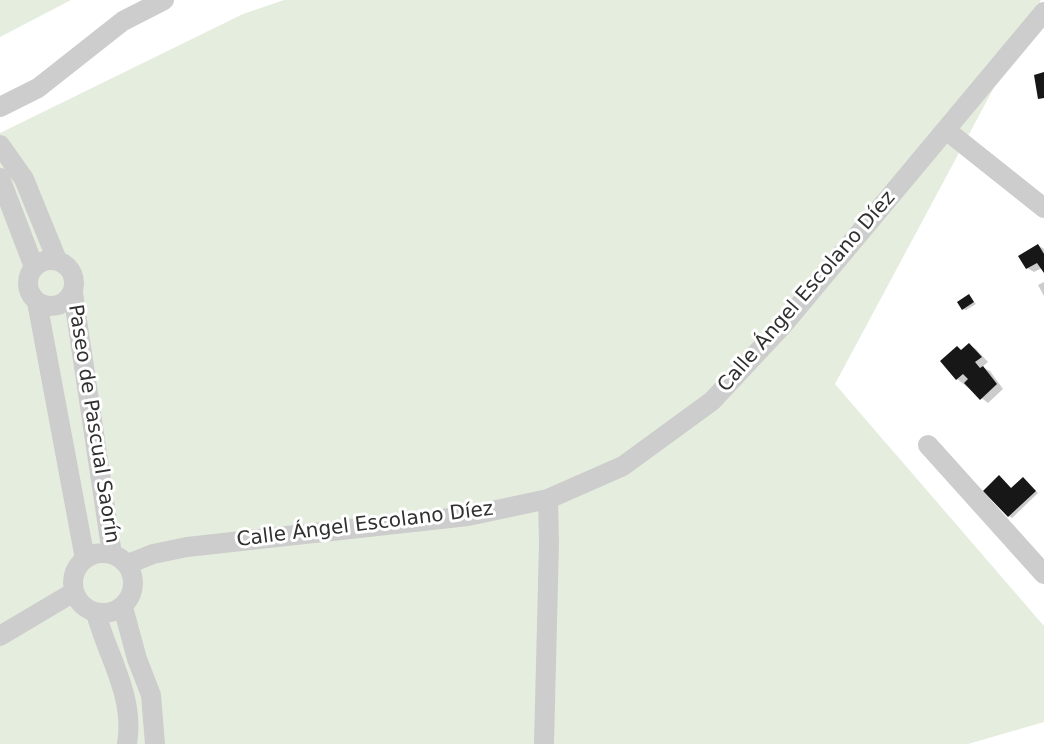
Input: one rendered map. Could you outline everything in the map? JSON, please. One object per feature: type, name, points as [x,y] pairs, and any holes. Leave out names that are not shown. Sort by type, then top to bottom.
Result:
[{"type":"street","points":[[0,107],[38,88],[123,21],[164,0]]},
{"type":"street","name":"Calle Ángel Escolano Díez","points":[[120,559],[187,547],[468,516],[548,498],[623,466],[712,401],[782,326],[1044,12]]},
{"type":"street","points":[[946,130],[1044,208]]},
{"type":"street","points":[[0,145],[24,179],[57,260],[70,269],[74,276],[73,293],[64,303],[51,307],[37,302],[28,289],[27,281],[34,267],[48,260],[57,260]]},
{"type":"street","points":[[0,178],[34,267]]},
{"type":"street","name":"Paseo de Pascual Saorín","points":[[73,293],[120,559]]},
{"type":"street","name":"Paseo de Pascual Saorín","points":[[37,302],[85,559]]},
{"type":"street","points":[[928,445],[1044,574]]},
{"type":"street","points":[[544,744],[548,498]]},
{"type":"street","points":[[102,553],[120,559],[134,582],[133,591],[123,607],[115,612],[96,613],[82,605],[74,592],[73,583],[75,574],[85,559],[102,553]]},
{"type":"street","points":[[0,636],[74,592]]},
{"type":"street","points":[[123,607],[137,659],[151,695],[155,744]]},
{"type":"street","points":[[96,613],[103,638],[121,678],[128,706],[127,744]]},
{"type":"green space","points":[[0,0],[71,0],[0,37]]},
{"type":"green space","points":[[284,0],[1041,0],[835,384],[1044,626],[1044,722],[968,744],[0,744],[0,133],[243,14]]},
{"type":"building","points":[[1044,72],[1044,98],[1038,99],[1034,75]]},
{"type":"building","points":[[1038,244],[1044,254],[1044,273],[1037,263],[1026,269],[1018,256]]},
{"type":"building","points":[[969,294],[974,302],[962,310],[957,302]]},
{"type":"building","points":[[969,343],[982,357],[975,362],[980,368],[983,366],[997,384],[980,400],[964,383],[968,379],[963,374],[956,380],[940,361],[957,346],[961,350]]},
{"type":"building","points":[[999,475],[1011,488],[1023,477],[1036,491],[1008,517],[983,491]]}]
